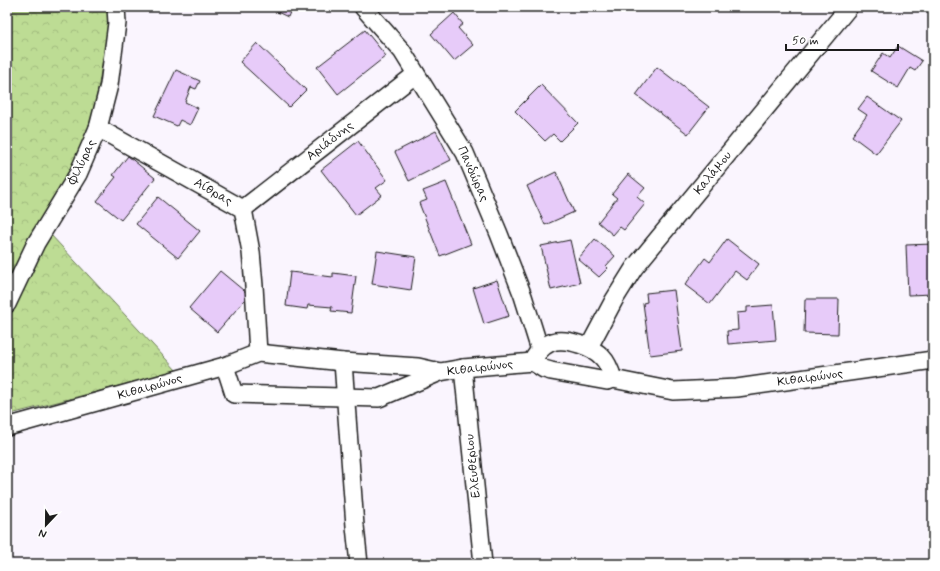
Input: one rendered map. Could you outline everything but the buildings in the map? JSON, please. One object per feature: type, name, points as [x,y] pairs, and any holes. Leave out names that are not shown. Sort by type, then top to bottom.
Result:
[{"type":"street","name":"Φιλύρας","points":[[7,304],[36,243],[78,174],[98,128],[109,85],[117,23],[116,7]]},
{"type":"street","name":"Πανδώρας","points":[[363,7],[402,51],[465,152],[500,234],[521,289],[536,356]]},
{"type":"street","name":"Καλάμου","points":[[589,348],[614,300],[634,268],[849,7]]},
{"type":"street","name":"Αριάδνης","points":[[243,208],[416,74]]},
{"type":"street","name":"Αίθρας","points":[[98,128],[243,208],[251,252],[258,353]]},
{"type":"street","points":[[536,356],[556,341],[577,344],[589,348],[602,357],[611,371],[613,379]]},
{"type":"street","name":"Κιθαιρώνος","points":[[7,427],[225,366],[258,353],[343,362],[418,367],[440,372],[536,356],[544,369],[551,371],[607,381],[613,379],[673,391],[737,388],[933,360]]},
{"type":"street","points":[[343,362],[359,564]]},
{"type":"street","points":[[225,366],[234,394],[346,398],[380,398],[440,372]]},
{"type":"street","name":"Ελευθεριου","points":[[463,368],[484,564]]},
{"type":"green space","points":[[7,7],[108,7],[108,28],[94,114],[73,167],[35,228],[7,286]]},
{"type":"green space","points":[[50,234],[177,371],[7,415],[7,322]]}]
